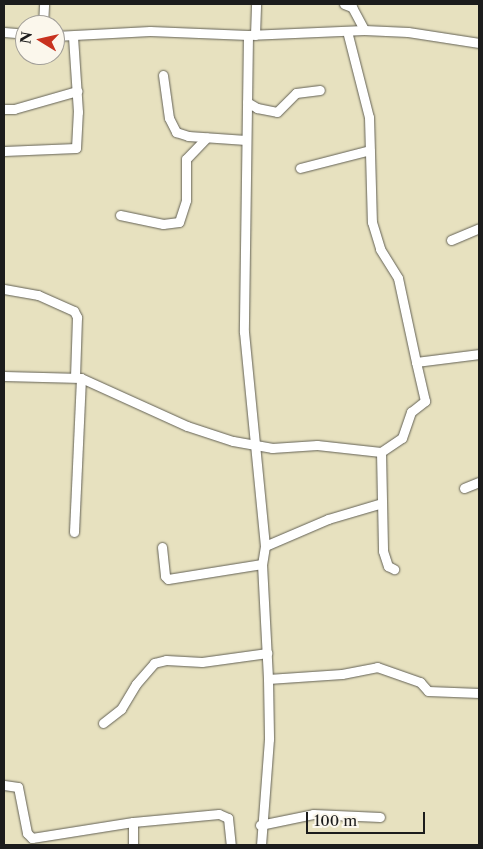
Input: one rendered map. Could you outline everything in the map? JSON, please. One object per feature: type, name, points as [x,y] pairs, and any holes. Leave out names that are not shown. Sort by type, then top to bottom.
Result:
[{"type":"street","points":[[256,4],[247,102],[244,332],[265,546],[262,564],[268,679],[268,739],[260,825],[260,845]]},
{"type":"street","points":[[344,4],[352,7],[364,30]]},
{"type":"street","points":[[4,376],[78,377],[187,426],[255,446],[317,445],[381,452],[402,438],[411,412],[425,401],[398,278],[380,249],[372,222],[369,117],[347,30]]},
{"type":"street","points":[[65,37],[150,31],[252,35],[364,30],[408,32],[479,43]]},
{"type":"street","points":[[4,151],[76,148],[77,91],[73,37]]},
{"type":"street","points":[[163,76],[172,126],[181,135],[246,140]]},
{"type":"street","points":[[247,102],[257,108],[277,112],[296,93],[320,90]]},
{"type":"street","points":[[4,109],[14,109],[77,91]]},
{"type":"street","points":[[120,215],[163,224],[179,222],[186,200],[186,159],[207,137]]},
{"type":"street","points":[[300,168],[370,150]]},
{"type":"street","points":[[450,240],[479,228]]},
{"type":"street","points":[[4,289],[38,295],[74,311],[77,316],[78,377],[74,532]]},
{"type":"street","points":[[416,362],[479,354]]},
{"type":"street","points":[[381,452],[383,551],[388,566],[394,570]]},
{"type":"street","points":[[464,488],[479,482]]},
{"type":"street","points":[[265,546],[328,519],[382,503]]},
{"type":"street","points":[[162,547],[164,576],[168,579],[262,564]]},
{"type":"street","points":[[103,723],[121,709],[136,684],[154,663],[166,660],[202,662],[267,654]]},
{"type":"street","points":[[268,679],[342,674],[377,667],[420,682],[428,691],[479,693]]},
{"type":"street","points":[[4,785],[18,787],[27,833],[32,838],[133,822],[224,815],[228,818],[230,845]]},
{"type":"street","points":[[260,825],[313,814],[380,817]]},
{"type":"street","points":[[133,822],[133,845]]}]
